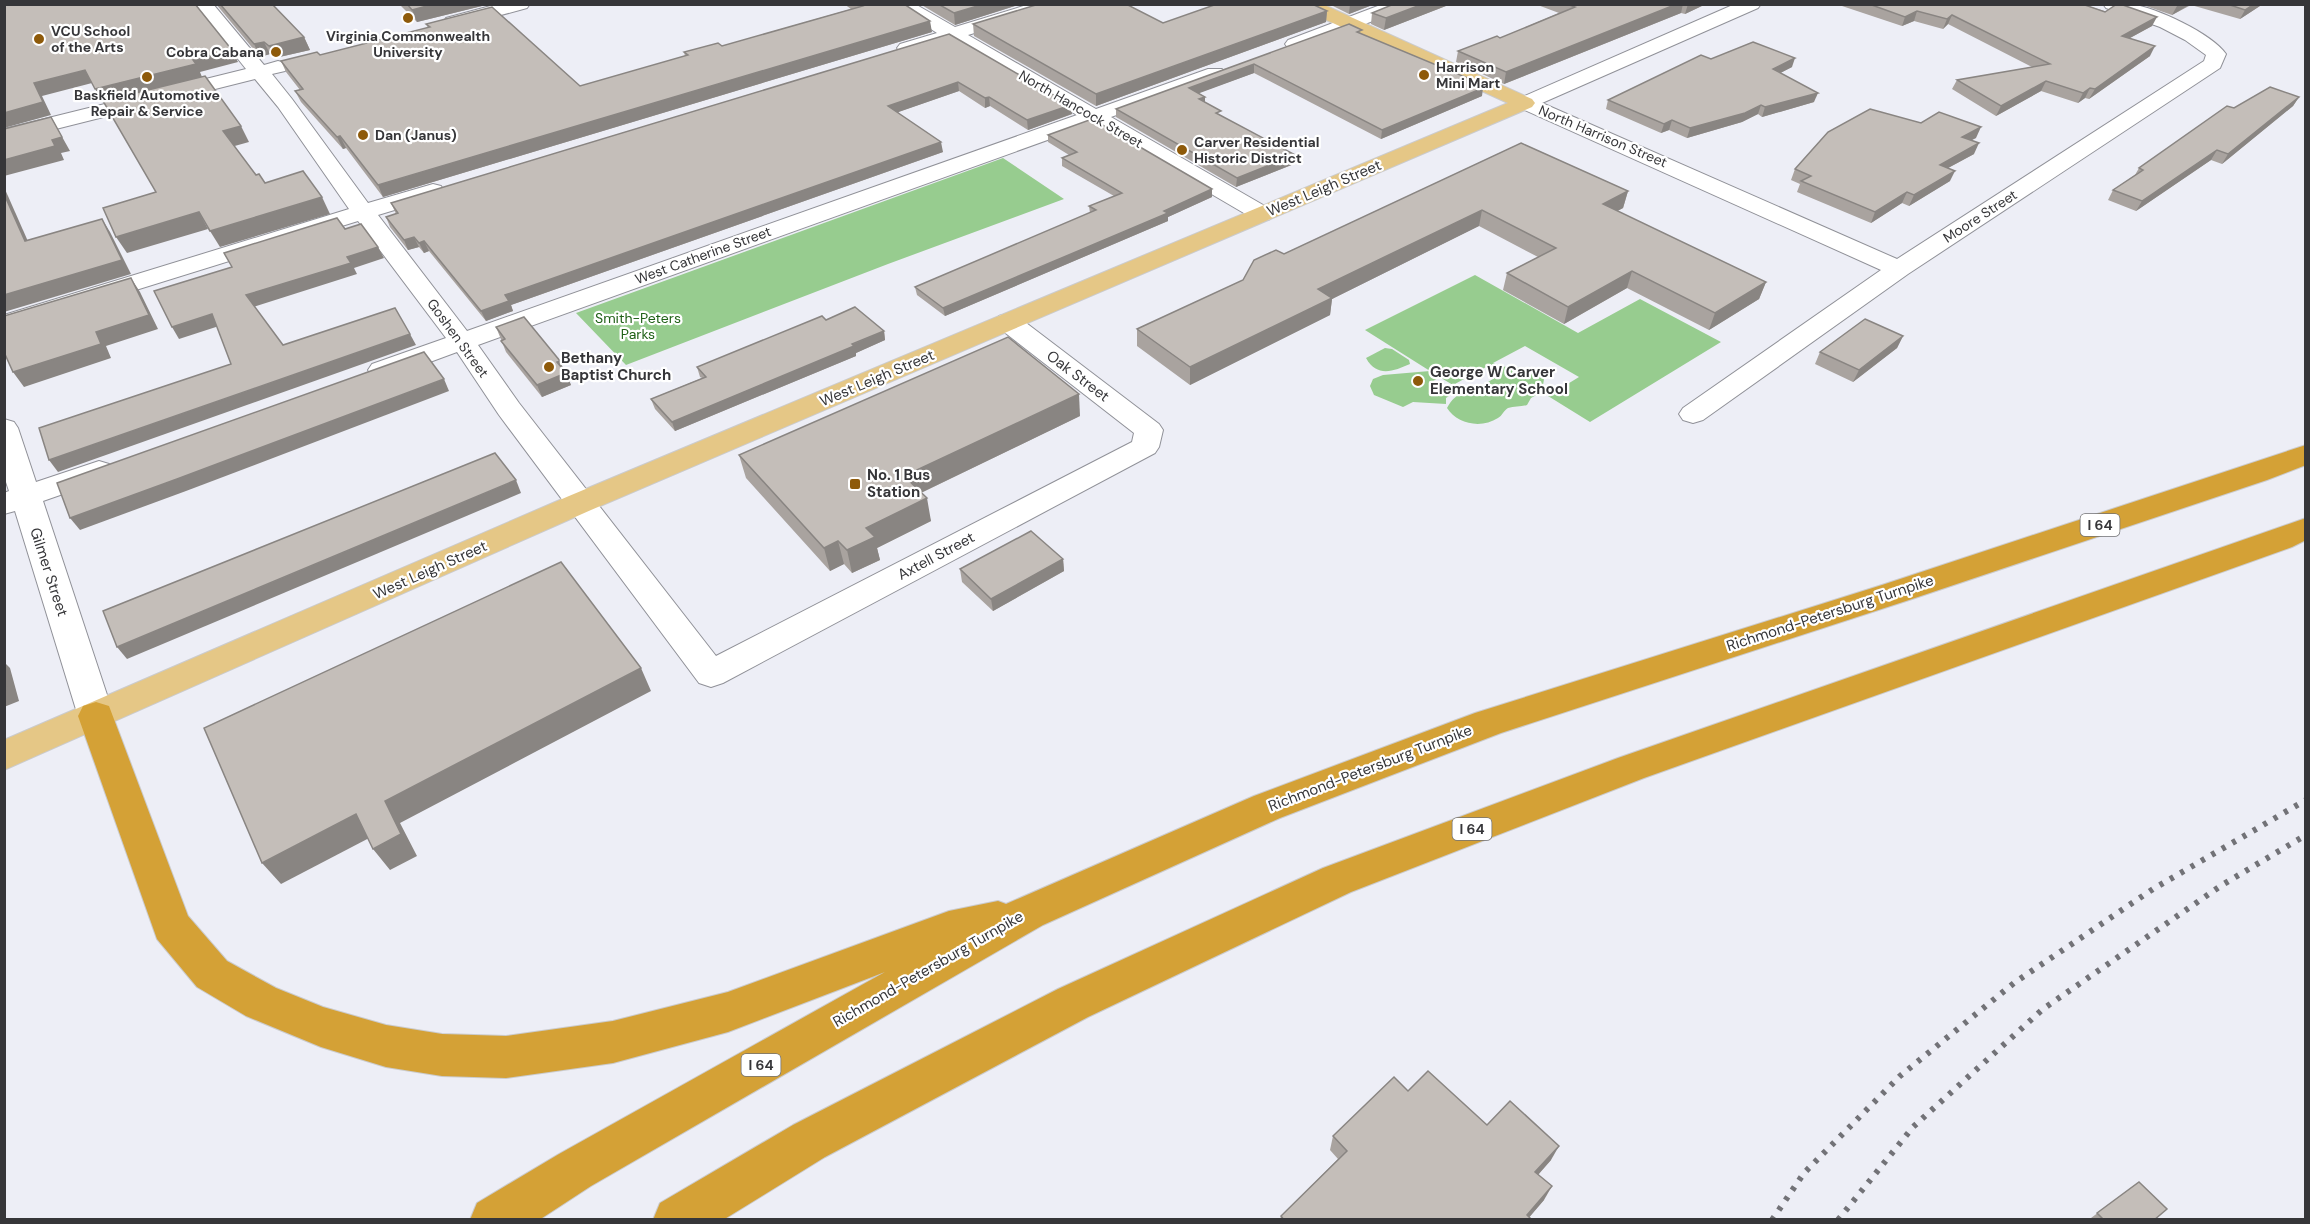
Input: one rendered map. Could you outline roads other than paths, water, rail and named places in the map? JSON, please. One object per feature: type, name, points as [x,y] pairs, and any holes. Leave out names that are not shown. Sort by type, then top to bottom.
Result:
[{"type":"highway","name":"Richmond-Petersburg Turnpike","points":[[494,1220],[575,1170],[1029,912],[1267,807],[1488,723],[1894,593],[2257,473],[2306,454]]},
{"type":"highway","name":"I 64","points":[[677,1220],[809,1141],[1074,1003],[1337,880],[1631,768],[2270,543],[2306,528]]},
{"type":"highway","points":[[96,716],[171,926],[212,974],[261,1002],[321,1027],[386,1046],[442,1055],[506,1057],[613,1042],[728,1012],[949,929],[1029,912]]},
{"type":"main road","name":"North Harrison Street","points":[[1306,4],[1525,103]]},
{"type":"main road","name":"West Leigh Street","points":[[4,756],[580,503],[1525,103]]},
{"type":"street","name":"Goshen Street","points":[[203,4],[260,71],[509,409],[711,674]]},
{"type":"street","points":[[439,25],[520,4]]},
{"type":"street","name":"North Hancock Street","points":[[901,4],[1262,214]]},
{"type":"street","points":[[893,53],[1051,4]]},
{"type":"street","points":[[1268,54],[1401,4]]},
{"type":"street","points":[[1705,4],[1730,14]]},
{"type":"street","name":"West Leigh Street","points":[[1525,103],[1752,4]]},
{"type":"street","name":"Moore Street","points":[[1693,414],[1899,269],[2213,64],[2216,54],[2202,42],[2167,21],[2112,4]]},
{"type":"street","points":[[4,136],[298,62]]},
{"type":"street","name":"West Catherine Street","points":[[357,378],[1235,66]]},
{"type":"street","name":"North Harrison Street","points":[[1525,103],[1899,269]]},
{"type":"street","points":[[4,323],[455,184]]},
{"type":"street","name":"Oak Street","points":[[1008,322],[1149,430]]},
{"type":"street","name":"Gilmer Street","points":[[4,428],[15,501],[56,595],[96,716]]},
{"type":"street","name":"Axtell Street","points":[[711,674],[1145,447],[1149,430]]},
{"type":"street","points":[[15,501],[116,465]]},
{"type":"railway","points":[[1772,1220],[1804,1173],[1900,1076],[2014,983],[2153,889],[2306,800]]},
{"type":"railway","points":[[1838,1220],[1913,1127],[2043,1009],[2222,885],[2306,835]]},
{"type":"place","name":"Virginia Commonwealth University","points":[[408,18]]},
{"type":"place","name":"VCU School of the Arts","points":[[39,39]]},
{"type":"place","name":"Cobra Cabana","points":[[276,52]]},
{"type":"place","name":"Harrison Mini Mart","points":[[1424,75]]},
{"type":"place","name":"Baskfield Automotive Repair & Service","points":[[147,77]]},
{"type":"place","name":"Dan (Janus)","points":[[363,135]]},
{"type":"place","name":"Carver Residential Historic District","points":[[1182,150]]},
{"type":"place","name":"Bethany Baptist Church","points":[[549,367]]},
{"type":"place","name":"George W Carver Elementary School","points":[[1418,381]]},
{"type":"place","name":"No. 1 Bus Station","points":[[855,484]]},
{"type":"park label","name":"Smith-Peters Parks","points":[[638,326]]}]
